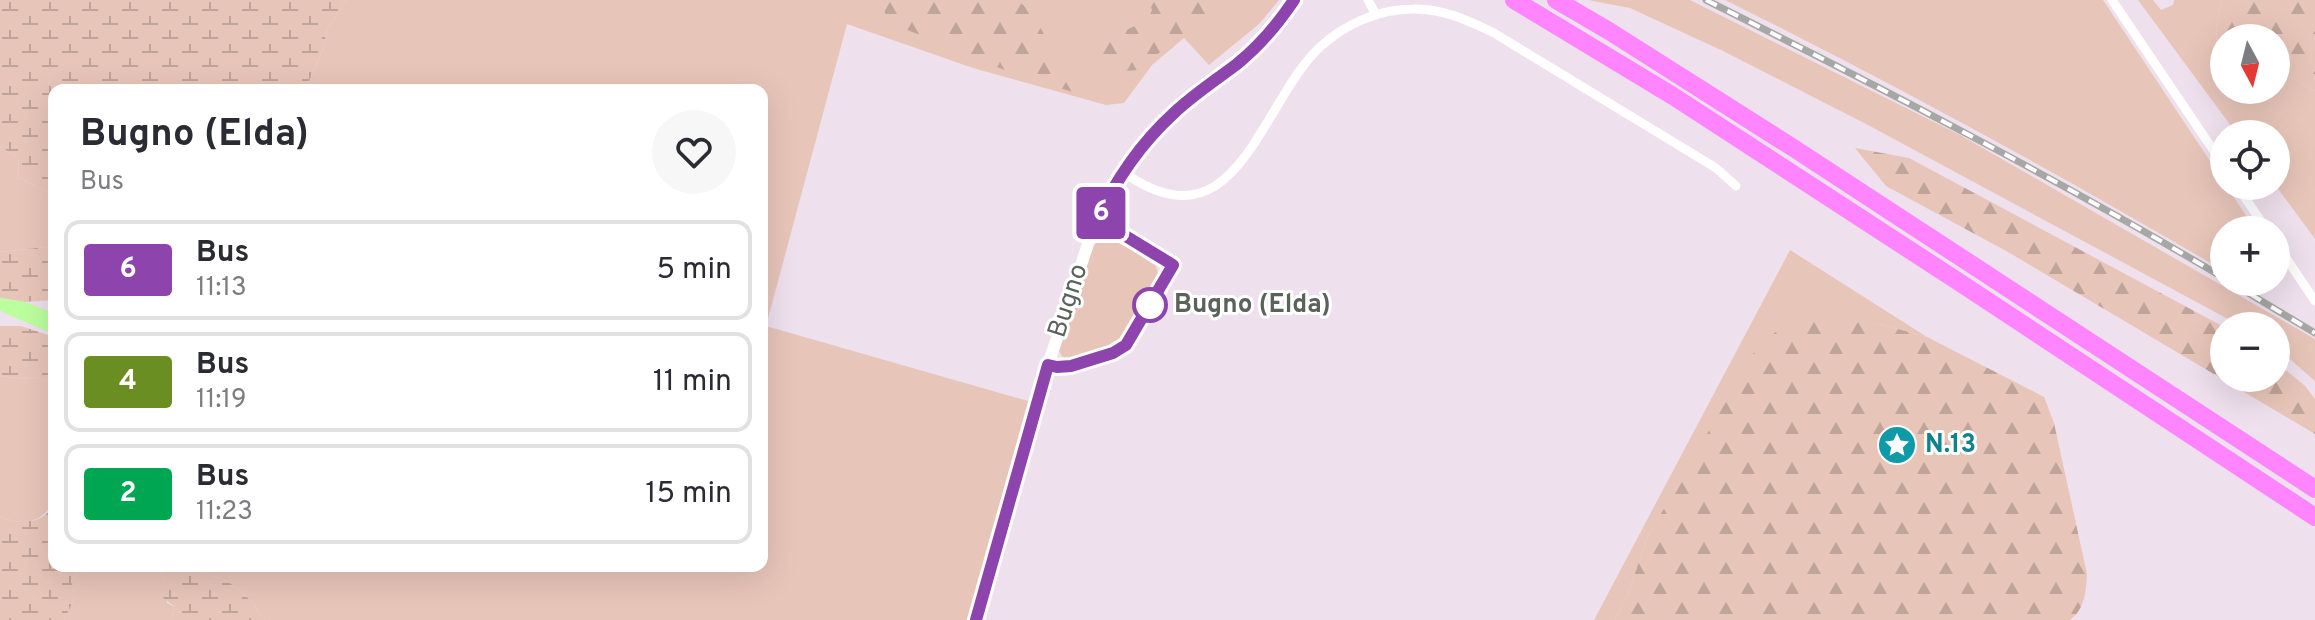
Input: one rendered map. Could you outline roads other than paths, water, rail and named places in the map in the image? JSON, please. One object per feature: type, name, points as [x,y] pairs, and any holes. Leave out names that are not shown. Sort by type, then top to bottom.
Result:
[{"type":"highway","points":[[1514,0],[1673,96],[2315,517]]},
{"type":"highway","points":[[1556,0],[1809,158],[2315,489]]},
{"type":"street","name":"Bugno","points":[[976,620],[1065,310],[1096,222],[1137,151],[1176,111],[1240,62],[1263,40],[1294,0]]},
{"type":"street","points":[[1368,0],[1376,15]]},
{"type":"street","points":[[2112,0],[2210,145]]},
{"type":"street","points":[[1123,172],[1141,185],[1163,193],[1190,195],[1212,188],[1230,176],[1246,158],[1293,79],[1318,49],[1349,26],[1391,10],[1416,8],[1465,19],[1494,33],[1716,168],[1736,186]]},
{"type":"street","points":[[2290,265],[2315,301]]},
{"type":"railway","points":[[1706,0],[1968,134],[2210,270]]},
{"type":"railway","points":[[2253,296],[2315,333]]},
{"type":"place","name":"Bugno (Elda)","points":[[1150,305]]},
{"type":"place","name":"N.13","points":[[1897,445]]}]
